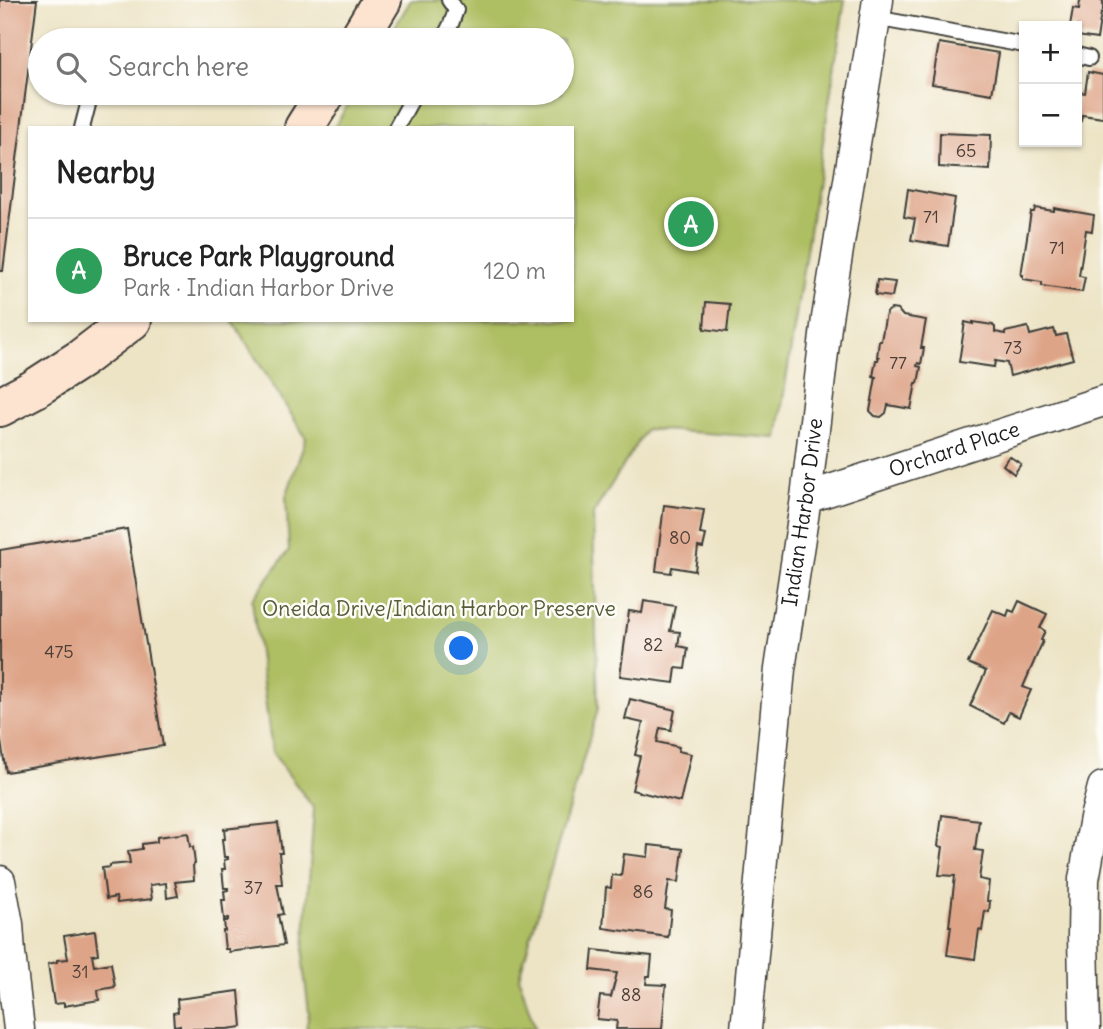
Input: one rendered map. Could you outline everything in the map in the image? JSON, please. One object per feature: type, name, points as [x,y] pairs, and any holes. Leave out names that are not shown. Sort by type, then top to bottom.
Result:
[{"type":"main road","points":[[365,28],[382,0]]},
{"type":"main road","points":[[304,126],[318,105]]},
{"type":"main road","points":[[0,407],[82,359],[129,322]]},
{"type":"street","name":"Indian Harbor Drive","points":[[746,1029],[780,669],[806,498],[827,318],[876,9]]},
{"type":"street","name":"Orchard Place","points":[[806,498],[1103,401]]},
{"type":"street","points":[[1085,1029],[1084,879],[1103,788]]},
{"type":"street","points":[[0,881],[8,925],[19,1029]]},
{"type":"lane","points":[[449,0],[456,10],[449,28]]},
{"type":"lane","points":[[876,9],[1019,44]]},
{"type":"lane","points":[[83,126],[88,105]]},
{"type":"lane","points":[[397,126],[408,105]]},
{"type":"green space","name":"Oneida Drive/Indian Harbor Preserve","points":[[411,0],[845,0],[777,438],[646,429],[593,514],[598,709],[519,977],[535,1029],[306,1029],[309,1013],[303,964],[314,809],[272,752],[252,600],[289,550],[286,497],[306,438],[233,322],[574,322],[574,126],[335,126],[348,105],[574,105],[574,28],[394,28]]},
{"type":"building","points":[[0,0],[37,0],[33,28],[28,28],[28,72],[3,271],[0,271]]},
{"type":"building","points":[[1080,0],[1103,0],[1103,14],[1101,13],[1097,39],[1082,37],[1082,21],[1071,21],[1073,8],[1079,9]]},
{"type":"building","points":[[939,43],[999,53],[992,94],[932,84]]},
{"type":"building","points":[[1088,72],[1103,75],[1103,118],[1082,115],[1082,93],[1085,93]]},
{"type":"building","points":[[940,133],[991,135],[990,170],[939,167]]},
{"type":"building","points":[[908,189],[955,198],[948,246],[911,240],[915,219],[904,217]]},
{"type":"building","points":[[1035,208],[1054,211],[1054,208],[1094,215],[1092,231],[1086,230],[1079,276],[1085,277],[1082,292],[1042,286],[1042,282],[1023,279],[1021,275],[1031,212],[1034,212]]},
{"type":"building","points":[[877,280],[895,282],[892,297],[875,295]]},
{"type":"building","points":[[706,302],[730,304],[727,332],[704,329]]},
{"type":"building","points":[[891,309],[898,310],[903,316],[926,320],[921,348],[924,348],[921,364],[918,363],[917,366],[921,367],[911,409],[888,405],[886,413],[881,417],[870,411],[876,377],[873,376],[886,313]]},
{"type":"building","points":[[965,322],[993,325],[995,332],[1005,334],[1028,327],[1030,335],[1054,329],[1056,336],[1066,334],[1073,359],[1010,376],[1007,363],[995,361],[994,367],[959,362]]},
{"type":"building","points":[[1009,456],[1021,464],[1014,474],[1003,465]]},
{"type":"building","points":[[664,505],[704,510],[700,534],[706,535],[703,548],[698,547],[695,571],[672,567],[671,573],[656,571]]},
{"type":"building","points":[[127,529],[163,746],[6,772],[0,736],[0,550]]},
{"type":"building","points":[[644,601],[675,606],[670,631],[680,632],[678,646],[688,648],[685,669],[676,668],[674,683],[620,676],[629,611],[642,613]]},
{"type":"building","points":[[1019,601],[1047,614],[1040,628],[1045,631],[1023,687],[1031,690],[1019,717],[1009,712],[1004,723],[970,706],[986,671],[968,663],[993,610],[1007,616],[1009,610],[1014,612]]},
{"type":"building","points":[[630,699],[675,710],[671,730],[660,728],[657,742],[679,747],[678,751],[691,754],[680,802],[632,790],[640,756],[635,755],[643,723],[625,719]]},
{"type":"building","points":[[942,815],[979,820],[975,850],[983,851],[979,879],[989,881],[987,901],[990,901],[989,912],[985,911],[982,931],[979,930],[975,959],[947,955],[955,876],[939,875],[943,847],[938,846]]},
{"type":"building","points":[[278,823],[282,884],[277,884],[283,914],[278,915],[284,945],[229,952],[225,949],[223,931],[224,921],[228,921],[228,918],[224,919],[222,900],[225,900],[224,891],[228,890],[224,888],[222,869],[225,869],[224,860],[228,859],[224,857],[224,829]]},
{"type":"building","points":[[188,833],[190,847],[193,847],[194,880],[175,882],[178,896],[167,898],[166,883],[150,885],[152,899],[117,903],[116,897],[106,899],[102,868],[130,863],[128,851],[142,849],[142,844],[157,842],[157,837]]},
{"type":"building","points":[[649,845],[683,849],[679,882],[669,881],[665,909],[671,910],[668,937],[603,928],[606,887],[611,888],[612,875],[621,876],[624,854],[648,857]]},
{"type":"building","points":[[95,931],[98,954],[92,955],[94,966],[111,963],[115,987],[98,990],[99,1000],[64,1006],[64,1003],[54,1004],[48,964],[68,959],[64,936]]},
{"type":"building","points":[[593,950],[652,956],[650,976],[647,976],[646,984],[666,985],[662,1029],[616,1029],[617,1021],[597,1019],[600,996],[611,997],[617,973],[591,970]]},
{"type":"building","points":[[239,991],[242,1027],[180,1029],[180,1025],[174,1026],[173,1013],[178,1012],[177,999]]},
{"type":"place","name":"Bruce Park Playground","points":[[691,224]]}]
